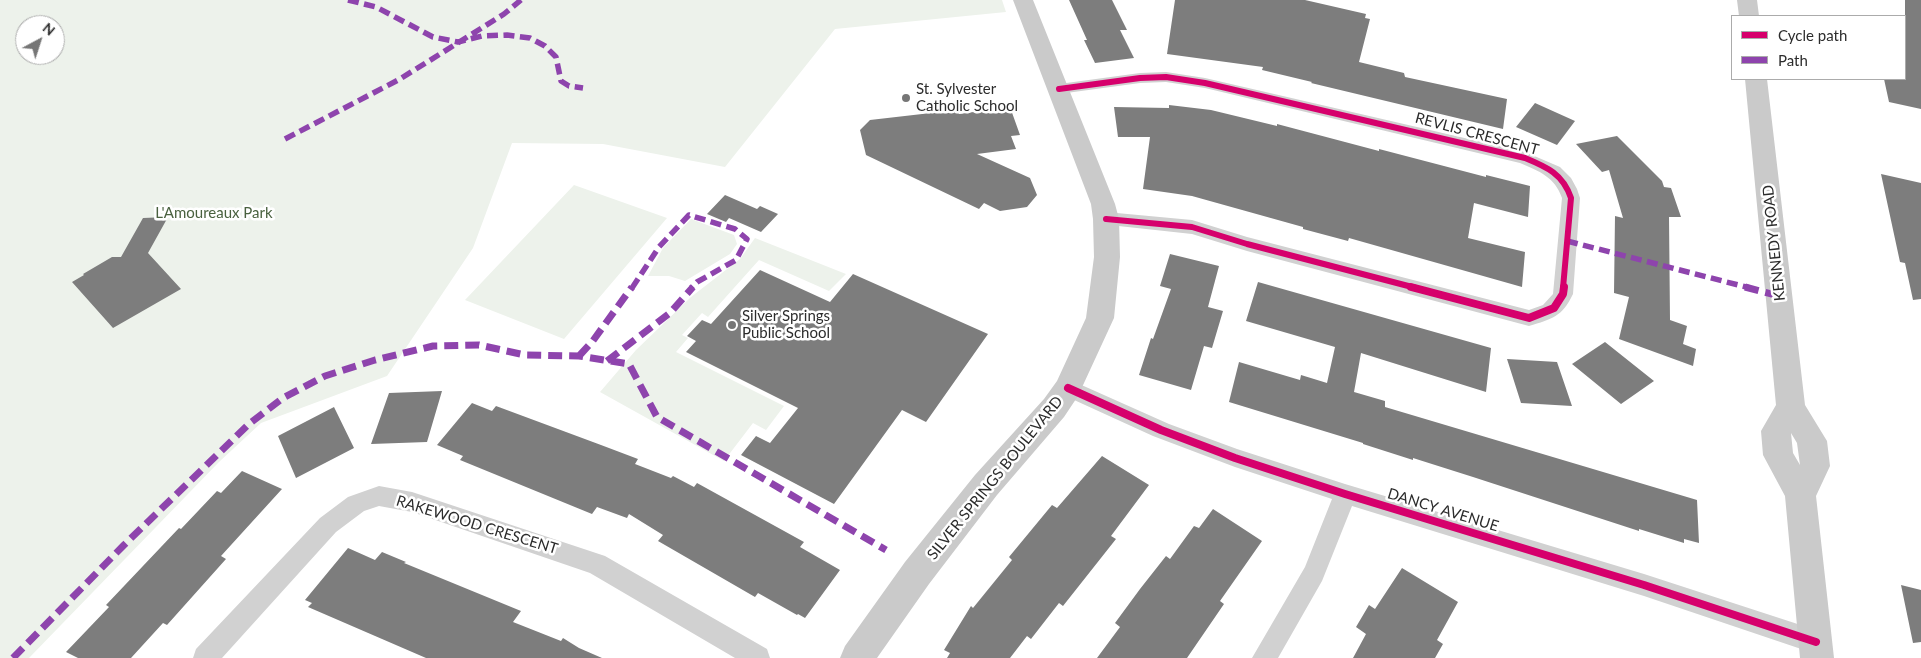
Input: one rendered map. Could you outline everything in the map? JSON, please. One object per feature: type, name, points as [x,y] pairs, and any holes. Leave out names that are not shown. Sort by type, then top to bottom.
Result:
[{"type":"street","name":"SILVER SPRINGS BOULEVARD","points":[[857,658],[923,566],[986,485],[1054,408],[1068,388],[1100,318],[1107,257],[1106,219],[1103,204],[1022,0]]},
{"type":"street","points":[[1747,0],[1749,15]]},
{"type":"street","name":"REVLIS CRESCENT","points":[[1058,89],[1140,78],[1166,77],[1225,87],[1525,158],[1559,176],[1568,184],[1571,198],[1563,294],[1557,307],[1529,318],[1247,244],[1192,227],[1141,220],[1106,219]]},
{"type":"street","name":"KENNEDY ROAD","points":[[1756,80],[1791,407],[1776,431],[1778,455],[1800,495],[1816,650]]},
{"type":"street","name":"DANCY AVENUE","points":[[1068,388],[1161,430],[1235,458],[1345,494],[1644,585],[1816,650]]},
{"type":"street","points":[[1264,658],[1314,573],[1345,494]]},
{"type":"street","name":"RAKEWOOD CRESCENT","points":[[205,658],[328,525],[356,504],[380,496],[412,502],[597,564],[758,658]]},
{"type":"green space","name":"L'Amoureaux Park","points":[[0,0],[1002,0],[1006,12],[835,29],[725,167],[603,144],[512,143],[473,248],[387,376],[261,423],[219,462],[29,658],[0,658]]},
{"type":"green space","points":[[574,185],[667,218],[564,339],[465,300]]},
{"type":"green space","points":[[691,219],[734,235],[737,244],[730,254],[685,281],[669,276],[648,276],[663,248]]},
{"type":"green space","points":[[755,238],[846,274],[829,291],[759,260],[708,317],[702,313],[682,335],[688,338],[676,352],[784,406],[766,430],[753,423],[724,461],[600,392],[636,350],[691,297],[740,259]]},
{"type":"building","points":[[1069,0],[1112,0],[1127,30],[1120,30],[1134,58],[1095,63]]},
{"type":"building","points":[[1175,0],[1305,0],[1366,14],[1365,18],[1370,19],[1359,62],[1404,73],[1405,77],[1507,99],[1503,129],[1311,83],[1262,70],[1263,67],[1167,54]]},
{"type":"building","points":[[1905,0],[1921,0],[1921,109],[1889,102],[1884,80],[1906,80]]},
{"type":"building","points":[[1535,103],[1575,121],[1557,145],[1516,127]]},
{"type":"building","points":[[1169,105],[1211,110],[1277,126],[1277,124],[1379,151],[1379,149],[1486,177],[1486,175],[1530,186],[1528,217],[1474,203],[1468,238],[1525,252],[1522,287],[1349,238],[1348,241],[1303,229],[1303,227],[1192,196],[1143,189],[1150,137],[1118,137],[1114,107],[1169,108]]},
{"type":"building","points":[[1010,107],[1020,135],[1011,136],[1016,149],[977,154],[1030,178],[1037,195],[1027,207],[1000,211],[984,203],[979,209],[866,155],[860,130],[870,120],[957,110],[959,114]]},
{"type":"building","points":[[1617,136],[1662,181],[1664,187],[1671,188],[1681,217],[1669,217],[1670,320],[1687,326],[1683,344],[1696,349],[1693,366],[1619,339],[1629,297],[1614,293],[1615,216],[1623,218],[1609,170],[1602,172],[1576,144]]},
{"type":"building","points":[[1881,174],[1921,183],[1921,299],[1913,300],[1905,263],[1900,262]]},
{"type":"building","points":[[725,195],[757,209],[760,206],[778,214],[761,232],[729,218],[726,222],[707,214]]},
{"type":"building","points":[[168,217],[148,253],[181,289],[113,328],[72,282],[112,257],[121,257],[143,218]]},
{"type":"building","points":[[1170,254],[1219,266],[1208,307],[1223,311],[1212,348],[1204,346],[1191,390],[1139,375],[1151,338],[1153,339],[1171,289],[1160,286]]},
{"type":"building","points":[[760,270],[830,302],[853,274],[988,334],[926,422],[902,410],[834,504],[741,455],[756,436],[770,443],[798,408],[686,352],[696,341],[687,336],[702,320],[711,324]]},
{"type":"building","points":[[1258,282],[1491,348],[1486,392],[1361,353],[1354,392],[1385,401],[1385,407],[1697,500],[1699,543],[1684,539],[1684,543],[1639,529],[1639,531],[1413,458],[1413,460],[1229,402],[1239,362],[1300,380],[1301,375],[1327,383],[1335,347],[1246,321]]},
{"type":"building","points":[[1605,342],[1654,381],[1621,404],[1572,364]]},
{"type":"building","points":[[1507,359],[1557,362],[1572,406],[1521,403]]},
{"type":"building","points":[[442,391],[427,442],[371,444],[389,393]]},
{"type":"building","points":[[472,403],[492,411],[496,406],[638,459],[635,464],[671,478],[673,476],[694,487],[697,483],[804,542],[800,547],[840,570],[805,618],[758,593],[755,597],[658,541],[663,535],[629,514],[627,518],[597,507],[592,514],[460,460],[463,456],[437,445]]},
{"type":"building","points":[[334,407],[354,448],[296,478],[278,436]]},
{"type":"building","points":[[1102,456],[1149,485],[1111,536],[1116,539],[1063,606],[1059,603],[1031,639],[1027,636],[1010,658],[947,658],[950,653],[944,650],[971,606],[973,608],[1012,560],[1009,557],[1052,505],[1057,508]]},
{"type":"building","points":[[242,471],[282,489],[221,556],[226,559],[167,625],[163,623],[131,658],[78,658],[66,652],[109,607],[106,605],[179,528],[181,529],[217,491],[221,493]]},
{"type":"building","points":[[1213,509],[1262,541],[1220,601],[1224,604],[1187,658],[1097,658],[1120,627],[1115,623],[1140,589],[1166,556],[1170,559],[1194,526],[1199,528]]},
{"type":"building","points":[[348,548],[375,560],[382,552],[406,562],[404,563],[521,611],[513,622],[561,641],[563,638],[579,648],[602,658],[426,658],[308,607],[312,603],[305,600]]},
{"type":"building","points":[[1402,568],[1458,602],[1437,640],[1443,644],[1435,658],[1353,658],[1366,634],[1356,627],[1369,605],[1375,609]]},
{"type":"building","points":[[1901,585],[1921,590],[1921,642],[1913,643]]},
{"type":"marked path","points":[[348,0],[376,7],[433,37],[458,42],[482,36],[507,35],[530,38],[545,46],[556,57],[561,81],[569,86],[583,88]]},
{"type":"marked path","points":[[285,139],[400,79],[504,14],[521,0]]},
{"type":"marked path","points":[[579,356],[592,342],[637,281],[659,247],[689,215],[735,229],[747,239],[736,260],[697,282],[670,313],[607,361]]},
{"type":"marked path","points":[[1567,241],[1779,296]]},
{"type":"marked path","points":[[13,658],[124,545],[249,424],[283,398],[325,376],[375,360],[433,346],[479,345],[525,355],[579,356],[629,364],[657,417],[886,550]]},
{"type":"cycle path","points":[[1059,89],[1140,78],[1166,77],[1205,83],[1525,158],[1559,176],[1568,189],[1571,198],[1563,294],[1557,305],[1550,311],[1529,318],[1247,244],[1192,227],[1106,219]]},
{"type":"cycle path","points":[[1068,388],[1161,430],[1235,458],[1345,494],[1644,585],[1816,642]]},
{"type":"place","name":"St. Sylvester Catholic School","points":[[906,98]]},
{"type":"place","name":"Silver Springs Public School","points":[[732,325]]}]
